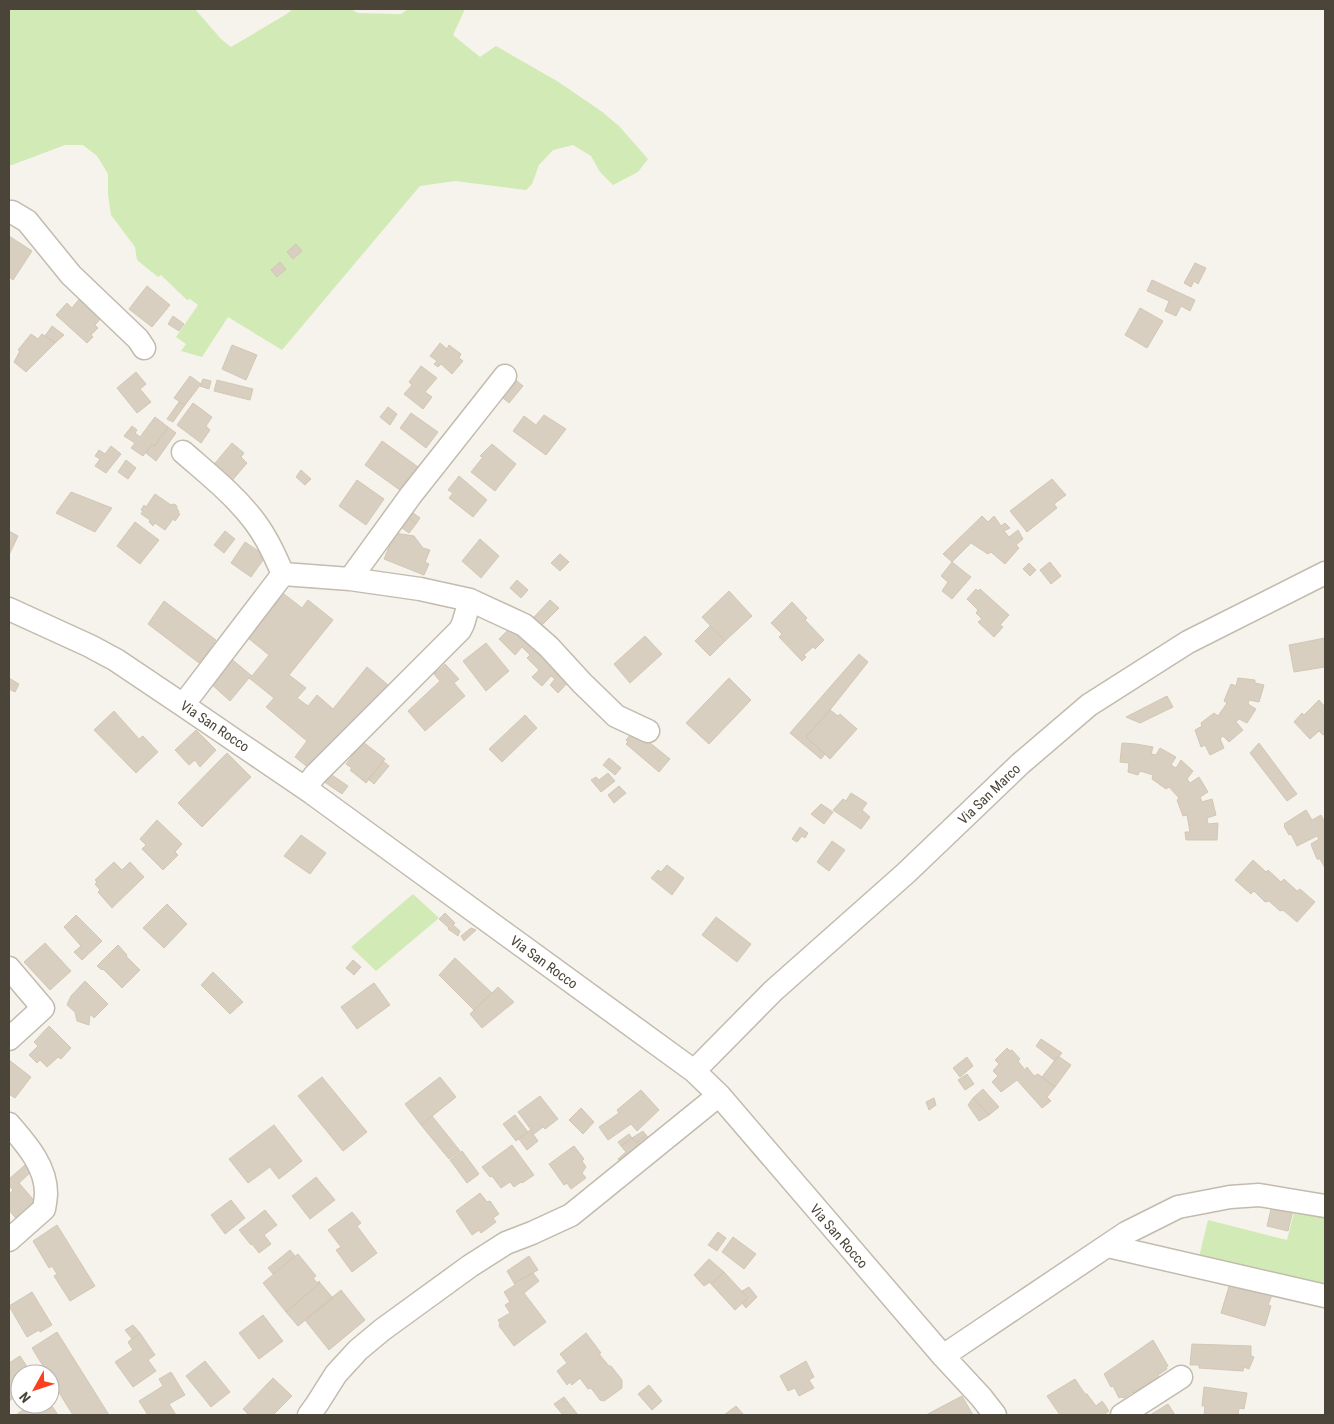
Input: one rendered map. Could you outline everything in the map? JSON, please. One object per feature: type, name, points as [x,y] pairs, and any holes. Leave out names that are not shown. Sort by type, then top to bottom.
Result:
[{"type":"street","points":[[9,212],[27,221],[71,275],[138,339],[144,348]]},
{"type":"street","points":[[350,579],[411,495],[505,376]]},
{"type":"street","points":[[182,452],[228,491],[256,522],[273,549],[283,574]]},
{"type":"street","name":"Via San Marco","points":[[694,1070],[774,991],[906,873],[1020,764],[1089,705],[1188,642],[1325,573]]},
{"type":"street","points":[[283,574],[350,579],[420,589],[470,600],[524,625],[549,647],[616,716],[648,731]]},
{"type":"street","points":[[183,704],[283,574]]},
{"type":"street","points":[[306,788],[315,775],[460,630],[470,600]]},
{"type":"street","name":"Via San Rocco","points":[[9,609],[96,649],[183,704],[306,788],[694,1070],[719,1095],[995,1415]]},
{"type":"street","points":[[9,968],[43,1008],[9,1039]]},
{"type":"street","points":[[319,1412],[336,1374],[358,1350],[382,1330],[470,1266],[506,1244],[571,1214],[719,1095]]},
{"type":"street","points":[[9,1124],[28,1147],[41,1168],[46,1191],[44,1209],[9,1240]]},
{"type":"street","points":[[943,1356],[1126,1233],[1178,1207],[1230,1197],[1260,1195],[1325,1206]]},
{"type":"street","points":[[1108,1246],[1325,1296]]},
{"type":"street","points":[[1122,1415],[1181,1377]]},
{"type":"green space","points":[[9,9],[195,9],[221,39],[231,47],[293,9],[351,9],[358,13],[401,14],[408,9],[465,9],[453,35],[480,57],[496,46],[557,81],[601,111],[619,126],[648,159],[638,172],[613,185],[600,172],[591,156],[573,145],[553,150],[539,165],[532,184],[526,190],[455,181],[420,186],[282,350],[228,317],[202,357],[181,351],[186,344],[176,337],[198,305],[190,299],[187,300],[161,275],[158,277],[137,260],[135,247],[111,215],[108,174],[97,156],[83,145],[65,145],[9,166]]},
{"type":"green space","points":[[413,894],[439,918],[376,971],[351,947]]},
{"type":"green space","points":[[1296,1205],[1325,1212],[1325,1290],[1199,1257],[1208,1220],[1287,1240]]},
{"type":"building","points":[[9,236],[32,251],[13,280],[9,277]]},
{"type":"building","points":[[296,244],[302,251],[293,259],[287,252]]},
{"type":"building","points":[[280,262],[286,269],[277,277],[271,270]]},
{"type":"building","points":[[1195,263],[1206,268],[1198,284],[1194,281],[1191,287],[1184,283]]},
{"type":"building","points":[[1152,280],[1195,300],[1190,311],[1181,306],[1176,316],[1165,311],[1169,301],[1147,291]]},
{"type":"building","points":[[147,286],[170,305],[152,327],[129,309]]},
{"type":"building","points":[[80,298],[102,317],[95,325],[98,328],[91,335],[93,337],[87,343],[56,315],[67,303],[72,308]]},
{"type":"building","points":[[1140,308],[1163,321],[1147,348],[1125,335]]},
{"type":"building","points":[[173,316],[184,324],[179,331],[168,324]]},
{"type":"building","points":[[52,326],[64,335],[55,343],[45,336]]},
{"type":"building","points":[[31,334],[38,339],[42,334],[55,343],[26,372],[14,362],[20,351],[18,350]]},
{"type":"building","points":[[440,343],[447,349],[449,345],[461,354],[459,358],[463,361],[452,374],[441,364],[438,367],[434,364],[437,361],[430,356]]},
{"type":"building","points":[[232,345],[257,355],[246,380],[222,369]]},
{"type":"building","points":[[421,366],[437,378],[425,392],[432,397],[423,409],[404,394],[412,385],[409,382]]},
{"type":"building","points":[[136,372],[146,384],[140,389],[151,402],[137,413],[117,388]]},
{"type":"building","points":[[190,376],[201,384],[185,405],[174,398]]},
{"type":"building","points":[[512,377],[523,386],[509,403],[498,394]]},
{"type":"building","points":[[203,379],[211,381],[209,389],[200,386]]},
{"type":"building","points":[[217,380],[253,389],[250,400],[214,391]]},
{"type":"building","points":[[179,402],[185,405],[173,422],[167,419]]},
{"type":"building","points":[[193,403],[212,417],[206,426],[210,430],[201,443],[177,425]]},
{"type":"building","points":[[388,407],[397,414],[390,425],[380,417]]},
{"type":"building","points":[[411,413],[438,432],[426,448],[400,428]]},
{"type":"building","points":[[544,415],[566,429],[546,455],[513,431],[524,416],[536,425]]},
{"type":"building","points":[[155,417],[168,427],[155,446],[152,444],[143,456],[131,448],[135,443],[124,436],[132,426],[137,430],[135,433],[140,437]]},
{"type":"building","points":[[168,427],[176,433],[156,461],[146,453],[152,444],[155,446]]},
{"type":"building","points":[[382,441],[421,469],[404,493],[365,465]]},
{"type":"building","points":[[232,443],[244,453],[241,457],[247,463],[230,483],[211,468]]},
{"type":"building","points":[[492,444],[516,464],[495,491],[471,472],[483,457],[480,456]]},
{"type":"building","points":[[111,446],[121,454],[106,473],[95,466],[100,459],[95,456],[99,450],[105,454]]},
{"type":"building","points":[[126,460],[136,468],[128,479],[118,472]]},
{"type":"building","points":[[301,470],[311,479],[305,485],[296,477]]},
{"type":"building","points":[[459,476],[487,500],[473,517],[449,498],[453,493],[448,490]]},
{"type":"building","points":[[1052,479],[1066,495],[1054,504],[1057,508],[1027,532],[1010,511]]},
{"type":"building","points":[[357,480],[384,499],[366,525],[339,506]]},
{"type":"building","points":[[71,492],[112,508],[95,532],[56,513]]},
{"type":"building","points":[[155,494],[171,505],[176,505],[180,514],[175,521],[173,519],[165,530],[155,523],[153,526],[149,522],[150,520],[141,514],[144,505],[146,507]]},
{"type":"building","points":[[412,512],[420,518],[416,524],[408,517]]},
{"type":"building","points":[[406,516],[416,524],[409,533],[399,526]]},
{"type":"building","points":[[982,516],[988,522],[994,516],[1001,526],[1005,523],[1010,528],[1004,531],[1009,537],[1018,530],[1023,539],[1016,545],[1019,548],[1005,564],[991,552],[988,554],[971,543],[952,562],[943,554]]},
{"type":"building","points":[[135,522],[159,540],[140,564],[117,546]]},
{"type":"building","points":[[9,531],[18,536],[9,555]]},
{"type":"building","points":[[225,531],[235,539],[224,553],[214,545]]},
{"type":"building","points":[[395,533],[414,536],[423,548],[430,550],[425,562],[429,564],[424,575],[384,559]]},
{"type":"building","points":[[480,539],[499,556],[481,578],[462,561]]},
{"type":"building","points":[[245,542],[266,556],[251,577],[231,563]]},
{"type":"building","points":[[560,554],[569,562],[560,571],[551,563]]},
{"type":"building","points":[[952,562],[971,577],[952,599],[942,591],[948,582],[941,576]]},
{"type":"building","points":[[1050,562],[1061,576],[1051,584],[1040,570]]},
{"type":"building","points":[[1029,563],[1036,570],[1030,576],[1023,569]]},
{"type":"building","points":[[517,580],[528,590],[521,598],[510,588]]},
{"type":"building","points":[[976,589],[978,591],[980,589],[1009,615],[1000,625],[1003,627],[994,637],[978,622],[982,619],[976,613],[978,610],[967,599]]},
{"type":"building","points":[[729,591],[752,616],[725,641],[702,617]]},
{"type":"building","points":[[284,594],[302,608],[308,600],[333,620],[289,675],[306,688],[297,698],[308,706],[317,695],[333,709],[367,667],[394,690],[310,769],[295,757],[307,741],[266,707],[274,698],[249,678],[230,701],[209,682],[229,657],[252,676],[269,655],[248,638]]},
{"type":"building","points":[[550,600],[559,608],[542,625],[534,617]]},
{"type":"building","points":[[164,601],[216,640],[199,663],[148,624]]},
{"type":"building","points":[[792,602],[807,618],[805,620],[824,640],[815,649],[813,647],[804,655],[806,657],[802,661],[779,637],[782,634],[771,623]]},
{"type":"building","points":[[515,623],[572,678],[558,693],[550,685],[555,679],[551,676],[542,686],[532,677],[539,670],[527,658],[530,655],[522,647],[515,655],[499,639]]},
{"type":"building","points":[[710,626],[725,641],[710,656],[695,641]]},
{"type":"building","points":[[645,636],[662,654],[630,683],[614,664]]},
{"type":"building","points":[[1325,638],[1325,667],[1294,672],[1289,645]]},
{"type":"building","points":[[486,643],[509,671],[486,691],[463,661]]},
{"type":"building","points":[[859,654],[868,662],[806,737],[825,754],[821,759],[790,733]]},
{"type":"building","points":[[445,664],[459,679],[454,683],[465,696],[425,731],[408,711],[440,681],[434,674]]},
{"type":"building","points":[[9,678],[19,684],[15,692],[9,689]]},
{"type":"building","points":[[729,678],[751,700],[709,744],[686,723]]},
{"type":"building","points":[[1238,678],[1255,680],[1255,683],[1264,685],[1259,702],[1249,700],[1248,704],[1256,709],[1247,723],[1239,719],[1236,722],[1243,730],[1229,742],[1223,736],[1220,739],[1224,748],[1210,755],[1205,745],[1201,747],[1195,730],[1202,726],[1201,723],[1214,713],[1218,716],[1227,703],[1224,701],[1231,684],[1236,686]]},
{"type":"building","points":[[1167,696],[1173,707],[1140,723],[1126,717]]},
{"type":"building","points":[[1319,700],[1325,707],[1325,734],[1323,735],[1319,731],[1310,739],[1294,722]]},
{"type":"building","points":[[830,710],[838,716],[840,714],[857,729],[830,759],[806,737]]},
{"type":"building","points":[[114,711],[139,739],[143,736],[158,752],[136,773],[94,730]]},
{"type":"building","points":[[525,715],[537,728],[502,762],[489,749]]},
{"type":"building","points":[[196,730],[216,750],[200,767],[195,760],[189,765],[175,750]]},
{"type":"building","points":[[634,730],[670,759],[659,772],[626,744],[628,742],[626,740]]},
{"type":"building","points":[[363,742],[385,759],[366,783],[350,770],[352,768],[346,764]]},
{"type":"building","points":[[1122,743],[1153,747],[1151,754],[1156,755],[1160,748],[1176,757],[1171,765],[1176,768],[1181,760],[1193,771],[1187,779],[1190,783],[1199,777],[1208,792],[1200,797],[1202,802],[1212,799],[1216,815],[1207,818],[1208,824],[1218,823],[1217,840],[1186,840],[1185,832],[1190,832],[1187,815],[1183,816],[1177,800],[1179,798],[1169,787],[1166,789],[1152,779],[1153,775],[1140,771],[1138,775],[1128,772],[1129,763],[1120,762]]},
{"type":"building","points":[[1259,743],[1297,794],[1287,801],[1250,753]]},
{"type":"building","points":[[227,753],[251,777],[202,827],[178,803]]},
{"type":"building","points":[[609,758],[621,768],[615,775],[603,765]]},
{"type":"building","points":[[383,761],[389,766],[374,784],[368,779]]},
{"type":"building","points":[[326,771],[348,786],[342,794],[320,779]]},
{"type":"building","points":[[608,773],[615,781],[601,792],[591,780],[596,777],[599,780]]},
{"type":"building","points":[[619,786],[626,793],[614,803],[608,795]]},
{"type":"building","points":[[851,793],[867,803],[862,810],[870,817],[861,829],[833,810],[843,799],[846,801]]},
{"type":"building","points":[[821,804],[833,812],[824,824],[811,814]]},
{"type":"building","points":[[1306,810],[1312,820],[1321,815],[1325,820],[1325,868],[1320,859],[1317,859],[1311,844],[1319,839],[1317,836],[1297,846],[1291,834],[1289,835],[1284,826],[1284,824]]},
{"type":"building","points":[[157,820],[182,844],[175,852],[178,855],[163,870],[142,849],[146,845],[140,839]]},
{"type":"building","points":[[800,827],[808,833],[805,838],[802,836],[797,842],[792,839]]},
{"type":"building","points":[[301,835],[326,853],[310,874],[284,856]]},
{"type":"building","points":[[832,841],[845,850],[829,871],[817,862]]},
{"type":"building","points":[[1253,860],[1266,872],[1268,870],[1281,882],[1284,879],[1297,891],[1300,889],[1315,902],[1297,922],[1269,901],[1265,902],[1254,891],[1251,894],[1235,880]]},
{"type":"building","points":[[114,862],[122,870],[130,862],[144,877],[112,908],[98,892],[100,890],[95,884],[97,882],[95,880]]},
{"type":"building","points":[[667,865],[684,878],[672,895],[651,878],[658,870],[661,872]]},
{"type":"building","points":[[167,904],[187,924],[164,948],[143,928]]},
{"type":"building","points":[[445,913],[455,923],[453,925],[460,931],[458,936],[439,919]]},
{"type":"building","points":[[76,915],[102,941],[82,960],[74,952],[81,946],[64,927]]},
{"type":"building","points":[[716,917],[751,944],[737,962],[702,935]]},
{"type":"building","points":[[471,928],[476,930],[464,941],[461,936]]},
{"type":"building","points":[[45,943],[71,971],[50,990],[24,962]]},
{"type":"building","points":[[118,945],[140,970],[122,988],[103,969],[97,966]]},
{"type":"building","points":[[455,958],[492,993],[474,1010],[439,975]]},
{"type":"building","points":[[353,960],[361,967],[354,975],[346,968]]},
{"type":"building","points":[[213,972],[243,1002],[230,1014],[201,985]]},
{"type":"building","points":[[85,981],[108,1004],[94,1018],[90,1014],[89,1025],[77,1021],[75,1012],[67,1005],[71,996]]},
{"type":"building","points":[[374,983],[390,1005],[357,1029],[341,1007]]},
{"type":"building","points":[[498,987],[514,1002],[482,1028],[470,1014]]},
{"type":"building","points":[[49,1026],[71,1048],[61,1059],[58,1057],[47,1067],[40,1060],[37,1063],[29,1055],[38,1046],[34,1042]]},
{"type":"building","points":[[1041,1039],[1062,1053],[1055,1061],[1036,1046]]},
{"type":"building","points":[[1007,1048],[1010,1051],[1012,1050],[1020,1059],[1018,1061],[1025,1070],[1027,1067],[1034,1076],[1038,1074],[1055,1087],[1047,1097],[1051,1101],[1042,1108],[1017,1080],[1001,1092],[992,1082],[998,1076],[993,1071],[999,1064],[995,1060]]},
{"type":"building","points":[[1058,1056],[1071,1065],[1055,1087],[1042,1077]]},
{"type":"building","points":[[967,1057],[973,1066],[960,1077],[953,1068]]},
{"type":"building","points":[[9,1060],[31,1077],[15,1098],[9,1094]]},
{"type":"building","points":[[967,1074],[974,1084],[965,1090],[958,1080]]},
{"type":"building","points":[[322,1077],[367,1132],[343,1151],[298,1096]]},
{"type":"building","points":[[440,1077],[456,1097],[421,1125],[405,1104]]},
{"type":"building","points":[[983,1089],[999,1107],[989,1115],[973,1098]]},
{"type":"building","points":[[641,1090],[659,1110],[637,1131],[631,1124],[608,1140],[599,1127],[619,1113],[617,1110]]},
{"type":"building","points":[[540,1096],[558,1119],[545,1129],[543,1127],[534,1134],[518,1112]]},
{"type":"building","points":[[934,1098],[936,1105],[929,1110],[926,1102]]},
{"type":"building","points":[[973,1098],[989,1115],[979,1121],[968,1105]]},
{"type":"building","points":[[581,1108],[594,1122],[583,1134],[569,1120]]},
{"type":"building","points":[[515,1115],[528,1132],[516,1141],[503,1124]]},
{"type":"building","points":[[432,1116],[460,1151],[449,1159],[421,1125]]},
{"type":"building","points":[[274,1125],[302,1161],[279,1179],[270,1167],[248,1183],[229,1159]]},
{"type":"building","points":[[530,1130],[538,1141],[527,1150],[519,1139]]},
{"type":"building","points":[[643,1131],[646,1135],[636,1143],[632,1138]]},
{"type":"building","points":[[629,1134],[632,1138],[621,1146],[618,1142]]},
{"type":"building","points":[[646,1135],[654,1145],[624,1167],[618,1159],[626,1152],[621,1146],[632,1138],[636,1143]]},
{"type":"building","points":[[512,1145],[534,1175],[514,1187],[510,1182],[501,1188],[482,1167]]},
{"type":"building","points":[[574,1146],[584,1159],[582,1161],[586,1167],[582,1173],[586,1178],[571,1189],[567,1183],[564,1185],[549,1164]]},
{"type":"building","points":[[462,1151],[479,1174],[467,1183],[450,1160]]},
{"type":"building","points":[[25,1165],[31,1172],[19,1183],[37,1204],[18,1221],[9,1210],[9,1194],[13,1190],[9,1186],[9,1179]]},
{"type":"building","points":[[316,1177],[335,1200],[310,1219],[292,1196]]},
{"type":"building","points":[[480,1193],[487,1202],[490,1201],[499,1214],[493,1218],[496,1222],[481,1233],[479,1230],[472,1235],[456,1211]]},
{"type":"building","points":[[231,1200],[245,1218],[225,1234],[211,1215]]},
{"type":"building","points":[[1273,1201],[1294,1206],[1288,1231],[1267,1226]]},
{"type":"building","points":[[265,1210],[277,1225],[264,1235],[271,1244],[259,1253],[239,1230]]},
{"type":"building","points":[[352,1212],[361,1223],[357,1226],[377,1253],[352,1272],[336,1250],[341,1247],[328,1230]]},
{"type":"building","points":[[57,1225],[95,1286],[70,1301],[54,1276],[57,1274],[52,1266],[49,1268],[33,1241]]},
{"type":"building","points":[[718,1232],[726,1238],[717,1251],[708,1245]]},
{"type":"building","points":[[733,1237],[756,1254],[744,1269],[722,1252]]},
{"type":"building","points":[[290,1250],[295,1256],[273,1274],[268,1268]]},
{"type":"building","points":[[298,1254],[316,1276],[313,1278],[317,1283],[319,1281],[320,1283],[286,1312],[263,1283]]},
{"type":"building","points":[[529,1256],[538,1270],[514,1283],[507,1271]]},
{"type":"building","points":[[709,1259],[724,1272],[711,1284],[710,1282],[704,1286],[694,1275]]},
{"type":"building","points":[[724,1272],[748,1298],[735,1310],[711,1284]]},
{"type":"building","points":[[533,1273],[539,1281],[524,1293],[546,1322],[514,1346],[499,1326],[498,1320],[510,1313],[505,1305],[510,1302],[504,1292],[515,1285],[514,1283]]},
{"type":"building","points":[[320,1283],[333,1298],[298,1326],[286,1312]]},
{"type":"building","points":[[1230,1283],[1272,1295],[1268,1305],[1271,1306],[1265,1326],[1221,1313]]},
{"type":"building","points":[[749,1287],[757,1297],[746,1308],[742,1303],[748,1298],[742,1291]]},
{"type":"building","points":[[341,1290],[365,1320],[329,1350],[305,1320]]},
{"type":"building","points":[[32,1292],[52,1325],[27,1337],[9,1306]]},
{"type":"building","points":[[263,1315],[283,1341],[259,1359],[239,1333]]},
{"type":"building","points":[[133,1325],[140,1333],[132,1339],[125,1330]]},
{"type":"building","points":[[57,1332],[109,1415],[73,1415],[60,1394],[60,1364],[42,1364],[32,1348]]},
{"type":"building","points":[[140,1333],[155,1355],[148,1360],[156,1371],[133,1387],[115,1362],[133,1350],[128,1342]]},
{"type":"building","points":[[586,1333],[601,1353],[599,1354],[622,1380],[622,1388],[604,1401],[600,1400],[591,1388],[588,1389],[580,1378],[572,1385],[570,1382],[567,1385],[557,1371],[567,1363],[560,1354]]},
{"type":"building","points":[[1153,1340],[1168,1366],[1166,1367],[1167,1369],[1158,1375],[1159,1377],[1134,1393],[1124,1398],[1119,1398],[1104,1374]]},
{"type":"building","points":[[1192,1344],[1251,1346],[1251,1356],[1254,1357],[1249,1369],[1244,1367],[1243,1371],[1199,1368],[1199,1365],[1190,1365]]},
{"type":"building","points":[[20,1356],[25,1364],[10,1364],[9,1401],[9,1363]]},
{"type":"building","points":[[205,1361],[230,1392],[211,1407],[186,1376]]},
{"type":"building","points":[[806,1361],[814,1377],[809,1380],[814,1388],[799,1396],[795,1388],[788,1391],[780,1376]]},
{"type":"building","points":[[171,1372],[185,1395],[169,1404],[176,1415],[148,1415],[139,1401],[163,1386],[159,1379]]},
{"type":"building","points":[[273,1378],[292,1396],[273,1415],[249,1415],[243,1409]]},
{"type":"building","points":[[1075,1379],[1096,1406],[1102,1401],[1109,1411],[1103,1415],[1060,1415],[1047,1396]]},
{"type":"building","points":[[649,1385],[662,1401],[652,1410],[638,1394]]},
{"type":"building","points":[[1204,1387],[1247,1393],[1244,1409],[1239,1408],[1238,1415],[1204,1415],[1205,1406],[1202,1406]]},
{"type":"building","points":[[962,1396],[973,1415],[926,1415]]},
{"type":"building","points":[[564,1397],[578,1415],[563,1415],[554,1404]]},
{"type":"building","points":[[1168,1404],[1175,1415],[1150,1415]]},
{"type":"building","points":[[736,1406],[744,1415],[724,1415]]},
{"type":"building","points":[[17,1414],[58,1415],[18,1415]]}]
